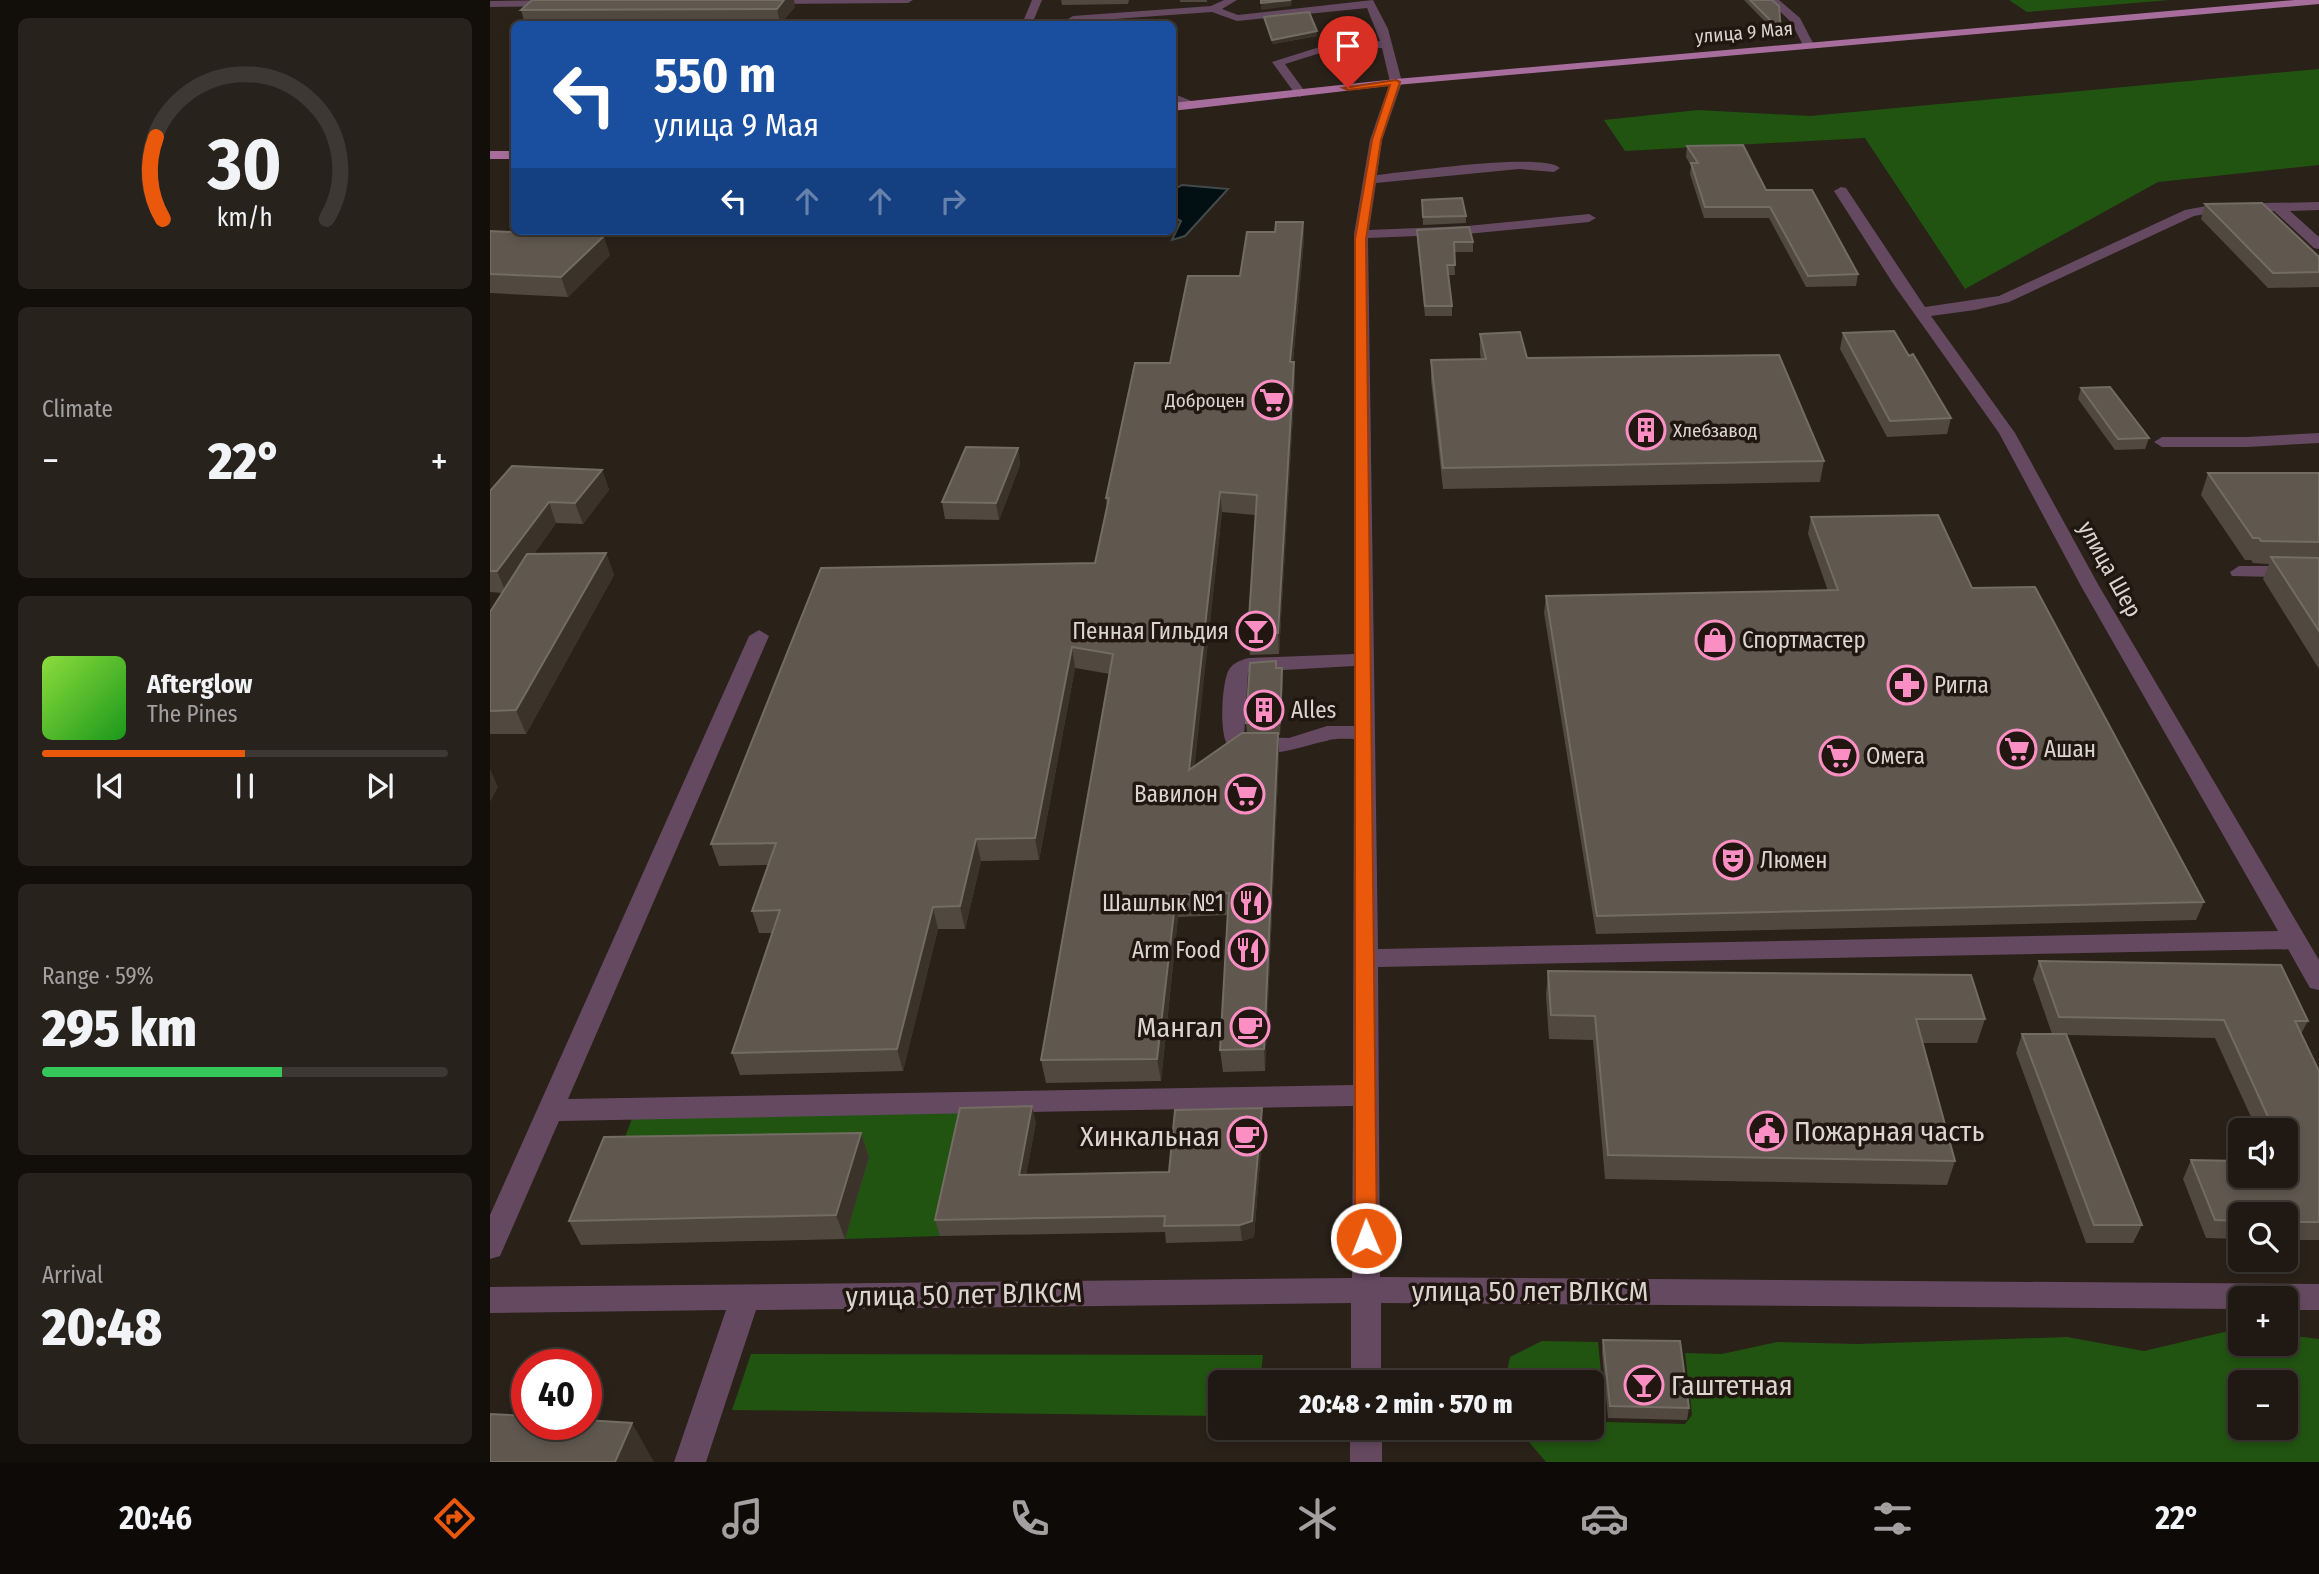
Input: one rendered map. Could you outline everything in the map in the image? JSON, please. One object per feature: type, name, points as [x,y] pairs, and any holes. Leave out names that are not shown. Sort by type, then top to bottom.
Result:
[{"type":"main road","name":"улица 9 Мая","points":[[1176,107],[1396,82],[2319,1]]},
{"type":"main road","points":[[490,155],[511,155]]},
{"type":"street","points":[[755,1],[908,0]]},
{"type":"street","points":[[1028,21],[1037,0]]},
{"type":"street","points":[[1213,9],[1232,0]]},
{"type":"street","points":[[1773,0],[1796,20],[1808,45]]},
{"type":"street","points":[[1076,21],[1173,5],[1213,9],[1237,18],[1369,2],[1387,44],[1396,82],[1376,140],[1361,234],[1366,1370]]},
{"type":"street","points":[[490,4],[574,3]]},
{"type":"street","points":[[1071,21],[1082,6]]},
{"type":"street","points":[[1300,93],[1278,62],[1329,47],[1387,44]]},
{"type":"street","points":[[1176,98],[1190,105]]},
{"type":"street","points":[[1370,180],[1519,165],[1554,168]]},
{"type":"street","name":"улица Шер","points":[[1841,191],[1900,285],[1923,312],[2007,433],[2090,586],[2319,981]]},
{"type":"street","points":[[1923,312],[1975,306],[2004,299],[2190,213],[2217,208],[2319,206]]},
{"type":"street","points":[[2278,207],[2319,245]]},
{"type":"street","points":[[1361,234],[1467,230],[1589,218]]},
{"type":"street","points":[[2162,442],[2247,442],[2319,438]]},
{"type":"street","points":[[2239,572],[2319,572]]},
{"type":"street","points":[[490,1247],[759,636]]},
{"type":"street","points":[[1363,660],[1249,664],[1241,668],[1237,673],[1232,733],[1235,741],[1244,747],[1290,746],[1327,733],[1364,732]]},
{"type":"street","points":[[1366,958],[2295,940]]},
{"type":"street","points":[[551,1110],[1366,1095]]},
{"type":"street","name":"улица 50 лет ВЛКСМ","points":[[490,1300],[1367,1290],[2319,1297]]},
{"type":"street","points":[[690,1462],[746,1297]]},
{"type":"street","points":[[1366,1440],[1366,1462]]},
{"type":"green space","points":[[2009,0],[2170,0],[2027,12]]},
{"type":"green space","points":[[2319,69],[2319,165],[2158,182],[1965,289],[1865,138],[1625,151],[1604,120],[1698,110],[1810,116]]},
{"type":"green space","points":[[966,1110],[940,1236],[845,1239],[616,1161],[633,1116]]},
{"type":"green space","points":[[2228,1331],[2228,1356],[2298,1356],[2298,1336],[2319,1339],[2319,1462],[1546,1462],[1527,1440],[1604,1440],[1604,1402],[1606,1422],[1685,1424],[1692,1415],[1685,1353],[1722,1354],[1777,1342],[1857,1344],[2067,1337],[2144,1351]]},
{"type":"green space","points":[[1542,1341],[1598,1342],[1601,1370],[1507,1370],[1510,1357]]},
{"type":"green space","points":[[751,1354],[1263,1355],[1261,1370],[1208,1370],[1208,1416],[732,1410]]},
{"type":"shaded area","points":[[1182,185],[1228,189],[1185,236],[1172,240],[1181,221],[1176,218],[1176,188]]},
{"type":"building","points":[[532,0],[784,0],[777,9],[521,10]]},
{"type":"building","points":[[1261,0],[1291,0],[1261,3]]},
{"type":"building","points":[[1750,0],[1772,0],[1779,6],[1781,31]]},
{"type":"building","points":[[1309,12],[1317,31],[1272,40],[1264,17]]},
{"type":"building","points":[[1743,145],[1766,190],[1812,190],[1858,274],[1808,276],[1770,207],[1705,207],[1691,163],[1698,163],[1687,146]]},
{"type":"building","points":[[1462,198],[1466,216],[1423,217],[1422,200]]},
{"type":"building","points":[[2262,203],[2319,257],[2319,272],[2273,273],[2205,204]]},
{"type":"building","points":[[1276,222],[1303,222],[1290,362],[1294,362],[1278,633],[1248,634],[1257,495],[1220,492],[1189,770],[1242,733],[1278,733],[1264,1049],[1220,1050],[1229,893],[1176,895],[1157,1059],[1041,1060],[1113,654],[1072,647],[1035,838],[976,839],[960,906],[933,907],[897,1049],[732,1053],[780,910],[752,911],[776,843],[711,844],[821,568],[1095,563],[1135,363],[1170,363],[1188,276],[1240,276],[1247,232],[1275,232]]},
{"type":"building","points":[[1469,227],[1473,242],[1454,242],[1455,265],[1447,265],[1452,306],[1425,306],[1417,230]]},
{"type":"building","points":[[490,231],[511,232],[511,235],[604,236],[561,277],[490,274]]},
{"type":"building","points":[[1894,331],[1909,356],[1913,354],[1951,418],[1890,421],[1843,333]]},
{"type":"building","name":"Хлебзавод","points":[[1520,332],[1527,358],[1779,355],[1824,461],[1443,468],[1431,360],[1486,359],[1480,334]]},
{"type":"building","points":[[2110,387],[2149,438],[2118,439],[2081,388]]},
{"type":"building","points":[[966,447],[1018,448],[996,503],[942,502]]},
{"type":"building","points":[[512,466],[602,470],[575,503],[549,502],[497,571],[490,571],[490,491]]},
{"type":"building","points":[[2208,473],[2319,473],[2319,542],[2261,541],[2259,538],[2253,538]]},
{"type":"building","name":"Омега","points":[[1938,515],[1972,588],[2035,587],[2204,902],[1597,916],[1546,596],[1838,590],[1811,517]]},
{"type":"building","points":[[606,553],[516,710],[490,711],[490,612],[527,554]]},
{"type":"building","points":[[2271,557],[2319,558],[2319,631]]},
{"type":"building","name":"Alles","points":[[1276,661],[1276,668],[1282,668],[1280,723],[1246,723],[1250,663]]},
{"type":"building","points":[[2039,961],[2281,965],[2308,1021],[2295,1021],[2319,1071],[2319,1222],[2298,1222],[2298,1202],[2228,1202],[2228,1221],[2215,1220],[2191,1160],[2228,1161],[2228,1188],[2298,1188],[2298,1118],[2269,1118],[2224,1020],[2059,1017]]},
{"type":"building","points":[[1548,971],[1971,975],[1985,1019],[1916,1019],[1955,1161],[1608,1155],[1595,1016],[1551,1015]]},
{"type":"building","points":[[2022,1034],[2066,1034],[2142,1225],[2094,1225]]},
{"type":"building","points":[[1032,1106],[1019,1175],[1169,1172],[1175,1110],[1262,1108],[1252,1221],[1240,1225],[1164,1226],[1165,1216],[935,1220],[960,1108]]},
{"type":"building","points":[[861,1133],[836,1215],[569,1221],[604,1137]]},
{"type":"building","name":"Гаштетная","points":[[1603,1340],[1680,1341],[1689,1408],[1610,1406]]},
{"type":"building","points":[[490,1414],[511,1415],[511,1440],[602,1440],[602,1421],[632,1423],[615,1462],[490,1462]]},
{"type":"place","name":"Доброцен","points":[[1272,400]]},
{"type":"place","name":"Хлебзавод","points":[[1646,430]]},
{"type":"place","name":"Пенная Гильдия","points":[[1256,631]]},
{"type":"place","name":"Спортмастер","points":[[1715,640]]},
{"type":"place","name":"Ригла","points":[[1907,685]]},
{"type":"place","name":"Alles","points":[[1264,710]]},
{"type":"place","name":"Ашан","points":[[2017,749]]},
{"type":"place","name":"Омега","points":[[1839,756]]},
{"type":"place","name":"Вавилон","points":[[1245,794]]},
{"type":"place","name":"Люмен","points":[[1733,860]]},
{"type":"place","name":"Шашлык №1","points":[[1251,903]]},
{"type":"place","name":"Arm Food","points":[[1248,950]]},
{"type":"place","name":"Мангал","points":[[1250,1027]]},
{"type":"place","name":"Пожарная часть","points":[[1767,1131]]},
{"type":"place","name":"Хинкальная","points":[[1247,1136]]},
{"type":"place","name":"Гаштетная","points":[[1644,1385]]},
{"type":"route","points":[[1348,88],[1396,82],[1376,140],[1361,239],[1366,1238]]}]
